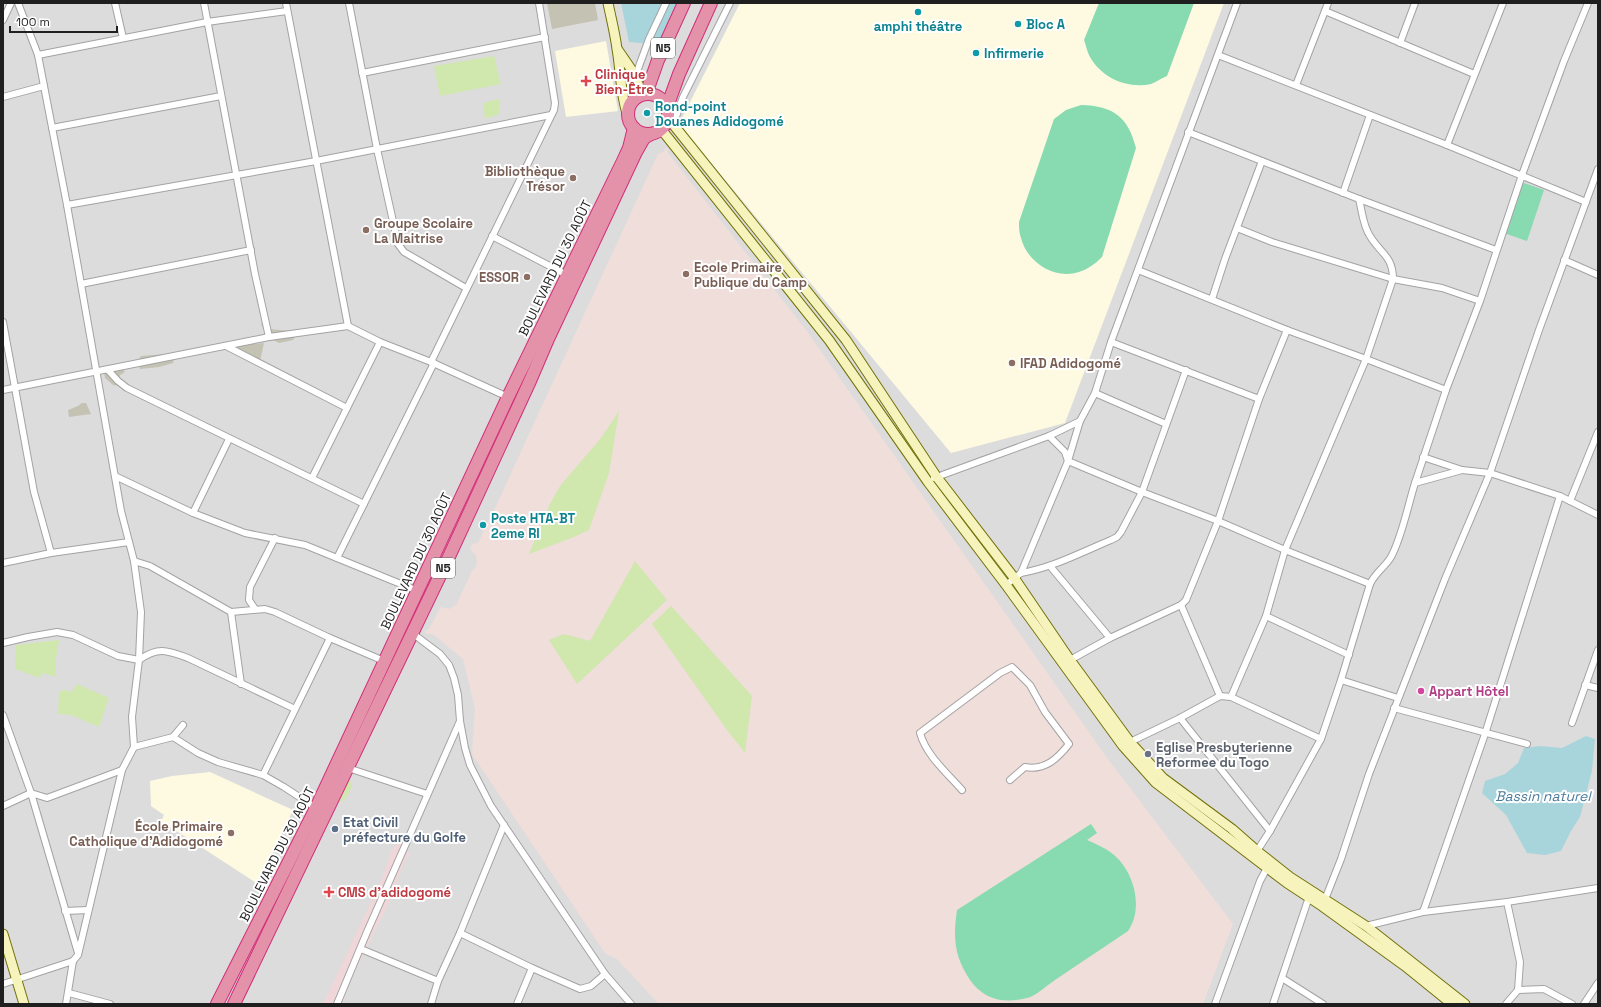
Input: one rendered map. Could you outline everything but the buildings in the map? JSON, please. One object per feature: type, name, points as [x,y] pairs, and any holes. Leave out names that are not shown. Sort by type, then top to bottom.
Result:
[{"type":"highway","name":"N5","points":[[628,116],[631,104],[635,99],[644,94],[684,3]]},
{"type":"highway","name":"N5","points":[[656,131],[669,116],[679,74],[711,3]]},
{"type":"highway","points":[[644,94],[658,97],[669,116]]},
{"type":"highway","points":[[628,116],[634,128],[642,132],[656,131]]},
{"type":"highway","name":"BOULEVARD DU 30 AOÛT","points":[[234,1004],[343,766],[384,661],[508,397],[623,161],[629,148],[634,128]]},
{"type":"highway","name":"BOULEVARD DU 30 AOÛT","points":[[217,1004],[316,808],[343,766],[396,667],[530,381],[548,339],[577,281],[610,207],[644,138],[656,131]]},
{"type":"highway","points":[[435,554],[447,560]]},
{"type":"highway","points":[[384,661],[396,667]]},
{"type":"main road","points":[[608,3],[618,49],[620,85],[628,116]]},
{"type":"main road","points":[[618,49],[644,94]]},
{"type":"main road","points":[[669,116],[846,340],[936,476],[1018,576],[1070,660],[1130,742],[1163,778],[1232,830],[1452,1004]]},
{"type":"main road","points":[[656,131],[829,340],[928,482],[1006,585],[1123,746],[1156,783],[1267,868],[1309,897],[1324,903],[1366,926],[1465,1004]]},
{"type":"main road","points":[[3,934],[24,1004]]},
{"type":"street","points":[[3,20],[11,3]]},
{"type":"street","points":[[3,984],[73,961],[78,955],[122,770],[134,747],[132,717],[139,660],[141,612],[134,561],[121,511],[67,205],[38,55],[18,3]]},
{"type":"street","points":[[116,3],[123,38]]},
{"type":"street","points":[[204,3],[269,338]]},
{"type":"street","points":[[286,3],[348,326]]},
{"type":"street","points":[[349,3],[377,149],[398,244],[401,249],[466,288]]},
{"type":"street","points":[[337,558],[432,362],[466,288],[551,115],[554,103],[539,3]]},
{"type":"street","points":[[635,77],[649,39],[666,3]]},
{"type":"street","points":[[669,116],[684,98],[730,3]]},
{"type":"street","points":[[1018,576],[1068,461],[1080,421],[1095,393],[1111,342],[1237,3]]},
{"type":"street","points":[[1296,86],[1328,3]]},
{"type":"street","points":[[1400,43],[1415,3]]},
{"type":"street","points":[[1447,145],[1503,3]]},
{"type":"street","points":[[1257,851],[1270,831],[1321,739],[1349,655],[1370,584],[1374,576],[1386,565],[1392,556],[1405,519],[1423,457],[1446,390],[1480,301],[1522,175],[1564,60],[1588,3]]},
{"type":"street","points":[[38,55],[207,22],[288,11]]},
{"type":"street","points":[[1325,11],[1474,74]]},
{"type":"street","points":[[362,72],[545,37]]},
{"type":"street","points":[[1218,55],[1447,145],[1586,202]]},
{"type":"street","points":[[3,96],[44,86]]},
{"type":"street","points":[[52,128],[221,96]]},
{"type":"street","points":[[67,205],[316,161],[551,115]]},
{"type":"street","points":[[1343,193],[1370,115]]},
{"type":"street","points":[[1188,132],[1343,193],[1496,250]]},
{"type":"street","points":[[1212,300],[1225,259],[1262,161]]},
{"type":"street","points":[[1324,903],[1341,859],[1369,774],[1394,708],[1445,579],[1490,473],[1564,260],[1598,169]]},
{"type":"street","points":[[1231,697],[1266,616],[1285,550],[1366,359],[1393,279],[1392,263],[1368,234],[1359,199]]},
{"type":"street","points":[[1237,228],[1272,242],[1393,279],[1442,288],[1480,301]]},
{"type":"street","points":[[492,236],[567,275]]},
{"type":"street","points":[[81,284],[251,250]]},
{"type":"street","points":[[1564,260],[1598,275]]},
{"type":"street","points":[[1138,270],[1287,330],[1446,390]]},
{"type":"street","points":[[3,322],[34,492],[51,553]]},
{"type":"street","points":[[3,390],[269,338],[348,326],[380,342],[432,362],[508,397]]},
{"type":"street","points":[[1070,660],[1110,638],[1181,605],[1186,600],[1218,521],[1259,399],[1287,330]]},
{"type":"street","points":[[312,478],[380,342]]},
{"type":"street","points":[[1111,342],[1259,399]]},
{"type":"street","points":[[226,346],[347,408]]},
{"type":"street","points":[[108,370],[127,388],[364,504]]},
{"type":"street","points":[[1006,585],[1018,576],[1050,566],[1117,537],[1142,492],[1186,370]]},
{"type":"street","points":[[1095,393],[1166,424]]},
{"type":"street","points":[[928,482],[936,476],[1049,436],[1080,421]]},
{"type":"street","points":[[1570,501],[1598,432]]},
{"type":"street","points":[[1049,436],[1064,452],[1068,461],[1370,584]]},
{"type":"street","points":[[193,513],[229,439]]},
{"type":"street","points":[[1423,457],[1462,470],[1490,473],[1560,496],[1598,515]]},
{"type":"street","points":[[1415,483],[1462,470]]},
{"type":"street","points":[[115,476],[193,513],[244,534],[275,538],[305,545],[418,591]]},
{"type":"street","points":[[1423,912],[1485,734],[1560,496]]},
{"type":"street","points":[[255,609],[249,600],[250,587],[275,538]]},
{"type":"street","points":[[3,563],[51,553],[129,542]]},
{"type":"street","points":[[134,561],[150,566],[231,612],[255,609],[265,609],[275,612],[384,661]]},
{"type":"street","points":[[1050,566],[1110,638]]},
{"type":"street","points":[[1181,605],[1220,696]]},
{"type":"street","points":[[231,612],[241,684]]},
{"type":"street","points":[[1266,616],[1349,655]]},
{"type":"street","points":[[3,643],[56,632],[73,635],[118,656],[139,660],[151,652],[170,651],[188,658],[295,709]]},
{"type":"street","points":[[412,633],[440,654],[449,665],[458,695],[460,720],[470,765],[491,806],[605,974],[631,1004]]},
{"type":"street","points":[[263,775],[330,638]]},
{"type":"street","points":[[1572,724],[1598,650]]},
{"type":"street","points":[[962,790],[936,761],[922,740],[920,733],[1000,673],[1012,667],[1030,685],[1045,712],[1069,744],[1060,756],[1045,766],[1033,769],[1025,767],[1010,780]]},
{"type":"street","points":[[1341,680],[1398,698]]},
{"type":"street","points":[[1585,685],[1598,688]]},
{"type":"street","points":[[1130,742],[1180,718],[1220,696],[1231,697],[1321,739]]},
{"type":"street","points":[[1394,708],[1485,734],[1527,744]]},
{"type":"street","points":[[3,714],[31,793],[78,955]]},
{"type":"street","points":[[1180,718],[1270,831]]},
{"type":"street","points":[[337,1004],[460,720]]},
{"type":"street","points":[[134,747],[173,737],[184,725]]},
{"type":"street","points":[[173,737],[198,753],[218,762],[263,775],[316,808]]},
{"type":"street","points":[[343,766],[427,794]]},
{"type":"street","points":[[3,806],[31,793],[48,798],[122,770]]},
{"type":"street","points":[[431,1004],[438,981],[460,933],[504,825]]},
{"type":"street","points":[[1215,1004],[1260,880],[1267,868]]},
{"type":"street","points":[[1366,926],[1423,912],[1506,902],[1598,888]]},
{"type":"street","points":[[1273,1004],[1309,897]]},
{"type":"street","points":[[1506,902],[1520,962],[1518,990],[1506,1004]]},
{"type":"street","points":[[65,911],[88,910]]},
{"type":"street","points":[[460,933],[532,968],[580,989],[591,986],[605,974]]},
{"type":"street","points":[[361,949],[438,981]]},
{"type":"street","points":[[66,1004],[73,961]]},
{"type":"street","points":[[517,1004],[532,968]]},
{"type":"street","points":[[1282,978],[1323,1004]]},
{"type":"street","points":[[1584,1004],[1598,983]]},
{"type":"street","points":[[1518,990],[1544,989],[1572,1004]]},
{"type":"street","points":[[69,993],[110,1004]]},
{"type":"shaded area","points":[[3,3],[1598,3],[1598,1004],[3,1004]]},
{"type":"shaded area","points":[[547,3],[595,3],[598,20],[552,29]]},
{"type":"shaded area","points":[[740,3],[1224,3],[1065,423],[951,453],[679,124]]},
{"type":"shaded area","name":"Clinique Bien-Être","points":[[606,41],[618,111],[566,117],[555,51]]},
{"type":"shaded area","points":[[665,148],[668,149],[668,153],[806,330],[1105,755],[1233,924],[1203,1004],[659,1004],[617,959],[605,953],[472,754],[475,709],[463,659],[434,635],[425,633],[426,630],[429,629],[441,607],[449,609],[456,605],[472,571],[476,567],[476,555],[470,549],[472,544],[478,543],[658,154],[663,152]]},
{"type":"shaded area","points":[[264,321],[270,329],[290,331],[295,337],[293,340],[279,343],[273,340],[261,324]]},
{"type":"shaded area","points":[[264,343],[260,361],[239,351],[236,346]]},
{"type":"shaded area","points":[[175,354],[173,363],[159,367],[140,369],[138,361],[141,356]]},
{"type":"shaded area","points":[[119,364],[125,372],[120,375],[119,386],[113,385],[105,378],[104,373],[106,368]]},
{"type":"shaded area","points":[[82,403],[86,403],[91,414],[69,417],[68,410]]},
{"type":"shaded area","name":"École Primaire Catholique d'Adidogomé","points":[[210,772],[293,810],[258,884],[161,821],[164,815],[151,806],[150,781],[172,776]]},
{"type":"shaded area","points":[[404,837],[409,855],[399,874],[394,893],[347,989],[343,1004],[323,1004],[383,876],[392,849]]},
{"type":"green space","points":[[1099,3],[1194,3],[1167,76],[1151,84],[1133,85],[1116,80],[1101,71],[1089,55],[1084,40]]},
{"type":"green space","points":[[494,56],[501,84],[440,96],[434,66]]},
{"type":"green space","points":[[499,99],[499,114],[485,119],[483,103]]},
{"type":"green space","points":[[1081,105],[1102,108],[1118,115],[1129,128],[1136,148],[1102,257],[1097,262],[1082,271],[1070,274],[1051,271],[1043,267],[1029,255],[1020,236],[1019,222],[1054,119],[1066,110]]},
{"type":"green space","points":[[1521,182],[1544,190],[1527,241],[1504,233]]},
{"type":"green space","points":[[619,411],[609,473],[589,530],[529,554],[550,504],[560,486],[601,438]]},
{"type":"green space","points":[[635,561],[667,600],[577,684],[549,640],[564,634],[590,641]]},
{"type":"green space","points":[[671,606],[752,696],[745,753],[652,624]]},
{"type":"green space","points":[[59,640],[56,659],[56,677],[42,673],[40,678],[15,669],[16,645]]},
{"type":"green space","points":[[77,684],[109,698],[99,727],[71,715],[58,714],[59,691],[67,690],[71,693]]},
{"type":"green space","points":[[349,778],[352,786],[349,792],[343,801],[337,802]]},
{"type":"green space","points":[[1091,824],[1097,833],[1087,840],[1104,848],[1114,855],[1121,862],[1131,880],[1136,901],[1133,922],[1128,931],[1030,997],[1010,1001],[995,999],[988,996],[976,987],[970,980],[958,955],[955,938],[957,910]]},
{"type":"water","points":[[621,3],[683,3],[664,45],[629,42]]},
{"type":"water","name":"Bassin naturel","points":[[1586,736],[1595,739],[1592,771],[1580,817],[1561,851],[1545,855],[1527,853],[1506,815],[1482,793],[1485,781],[1505,774],[1518,763],[1524,748],[1540,746],[1562,748]]},
{"type":"place","name":"amphi théâtre","points":[[918,12]]},
{"type":"place","name":"Bloc A","points":[[1018,24]]},
{"type":"place","name":"Infirmerie","points":[[976,53]]},
{"type":"place","name":"Clinique Bien-Être","points":[[586,81]]},
{"type":"place","name":"Rond-point Douanes Adidogomé","points":[[647,113]]},
{"type":"place","name":"Bibliothèque Trésor","points":[[573,178]]},
{"type":"place","name":"Groupe Scolaire La Maitrise","points":[[366,230]]},
{"type":"place","name":"Ecole Primaire Publique du Camp","points":[[686,274]]},
{"type":"place","name":"ESSOR","points":[[527,277]]},
{"type":"place","name":"IFAD Adidogomé","points":[[1012,363]]},
{"type":"place","name":"Poste HTA-BT 2eme RI","points":[[483,525]]},
{"type":"place","name":"Appart Hôtel","points":[[1421,691]]},
{"type":"place","name":"Eglise Presbyterienne Reformee du Togo","points":[[1148,754]]},
{"type":"place","name":"Etat Civil préfecture du Golfe","points":[[335,829]]},
{"type":"place","name":"École Primaire Catholique d'Adidogomé","points":[[231,833]]},
{"type":"place","name":"CMS d'adidogomé","points":[[329,892]]}]
